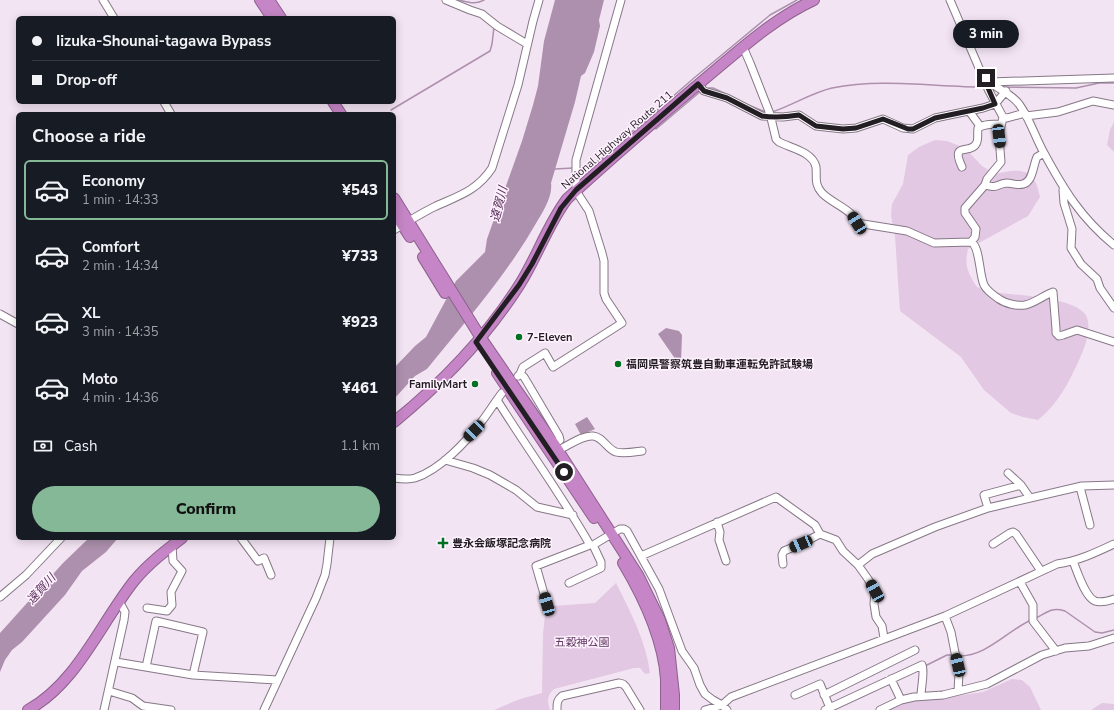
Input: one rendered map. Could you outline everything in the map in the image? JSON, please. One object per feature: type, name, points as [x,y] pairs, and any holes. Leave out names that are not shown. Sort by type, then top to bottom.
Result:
[{"type":"highway","points":[[260,0],[271,16]]},
{"type":"highway","points":[[269,0],[280,16]]},
{"type":"highway","name":"National Highway Route 211","points":[[396,420],[438,383],[479,340],[526,274],[561,208],[576,190],[701,88],[743,47],[784,16],[814,0]]},
{"type":"highway","points":[[396,205],[402,226]]},
{"type":"highway","points":[[396,216],[402,226],[435,270],[479,340],[638,575],[660,620],[669,648],[674,695],[674,710]]},
{"type":"highway","points":[[479,340],[556,447],[610,535],[651,619],[661,649],[666,678],[666,710]]},
{"type":"highway","points":[[28,710],[51,693],[71,673],[142,572],[180,540]]},
{"type":"street","points":[[103,0],[113,16]]},
{"type":"street","points":[[446,0],[482,14],[498,26],[528,44]]},
{"type":"street","points":[[402,226],[473,189],[487,176],[492,168],[500,147],[518,85],[532,21],[539,0]]},
{"type":"street","points":[[556,447],[560,440],[559,436],[524,377],[519,375],[523,367],[544,353],[553,367],[622,323],[606,299],[603,287],[604,261],[602,253],[589,211],[576,190],[576,160],[621,0]]},
{"type":"street","points":[[950,0],[982,74],[989,85],[1002,120],[999,136],[1002,162],[965,208],[965,213],[976,229],[975,237],[971,242]]},
{"type":"street","points":[[743,47],[770,114],[775,134],[779,142],[808,155],[816,167],[815,180],[822,193],[851,214],[857,223],[907,231],[934,243],[971,242],[978,249],[980,274],[984,286],[1002,302],[1014,305],[1027,304],[1053,292],[1056,333],[1059,336],[1063,336],[1077,330],[1114,342]]},
{"type":"street","points":[[989,85],[1008,88],[1114,78]]},
{"type":"street","points":[[989,85],[1008,88],[1019,104],[1062,186],[1072,201],[1086,219],[1114,245]]},
{"type":"street","points":[[701,88],[727,98],[762,116],[770,114],[799,115],[816,126],[843,129],[856,128],[883,119],[908,129],[913,129],[935,118],[995,104],[1008,88]]},
{"type":"street","points":[[980,126],[1007,118],[1058,112],[1093,101],[1114,104]]},
{"type":"street","points":[[969,111],[980,126]]},
{"type":"street","points":[[962,167],[957,157],[958,154],[960,151],[974,147],[977,144],[978,128],[980,126]]},
{"type":"street","points":[[985,185],[995,187],[1007,183],[1022,185],[1026,183],[1030,179],[1037,157],[1044,153]]},
{"type":"street","points":[[1062,186],[1064,203],[1072,229],[1071,248],[1081,264],[1097,279],[1100,288],[1114,308]]},
{"type":"street","points":[[0,314],[16,323]]},
{"type":"street","points":[[396,478],[416,477],[431,470],[445,460],[474,431],[502,394]]},
{"type":"street","points":[[497,400],[532,454],[544,469],[601,562],[601,568],[569,583]]},
{"type":"street","points":[[556,447],[588,436],[593,436],[601,439],[616,452],[642,451]]},
{"type":"street","points":[[445,460],[490,475],[516,490],[537,507],[573,516]]},
{"type":"street","points":[[1008,473],[1021,485],[1030,498]]},
{"type":"street","points":[[988,508],[984,495],[1021,485]]},
{"type":"street","points":[[858,565],[872,554],[935,527],[988,508],[1080,487],[1114,486]]},
{"type":"street","points":[[1080,487],[1090,525]]},
{"type":"street","points":[[641,556],[776,497],[815,525],[820,534],[836,540],[843,551],[858,565],[875,591],[874,604],[876,616],[882,626],[884,638]]},
{"type":"street","points":[[717,522],[720,532],[719,540],[726,561]]},
{"type":"street","points":[[547,604],[536,566],[591,545],[620,529],[624,529],[659,589],[682,651],[694,668],[700,685],[706,694],[724,707]]},
{"type":"street","points":[[993,544],[1013,532],[1016,534],[1041,571]]},
{"type":"street","points":[[783,564],[782,559],[784,551],[820,534]]},
{"type":"street","points":[[0,597],[26,575],[59,540]]},
{"type":"street","points":[[242,540],[258,561],[264,558],[271,575]]},
{"type":"street","points":[[264,710],[316,598],[325,575],[330,540]]},
{"type":"street","points":[[705,710],[724,707],[731,697],[944,616],[1057,564],[1074,561],[1095,554],[1114,544]]},
{"type":"street","points":[[147,608],[167,611],[172,605],[171,592],[182,571],[173,561],[172,546]]},
{"type":"street","points":[[1074,561],[1087,594],[1091,599],[1096,602],[1114,600]]},
{"type":"street","points":[[1020,582],[1033,604],[1033,619],[1056,651]]},
{"type":"street","points":[[104,710],[116,662],[124,620],[124,612],[120,603]]},
{"type":"street","points":[[944,616],[951,632],[959,673],[958,691]]},
{"type":"street","points":[[146,667],[156,621],[202,632],[193,675]]},
{"type":"street","points":[[880,710],[901,700],[921,696],[943,695],[987,684],[1042,655],[1065,648],[1089,646],[1114,638]]},
{"type":"street","points":[[824,694],[915,650]]},
{"type":"street","points":[[116,662],[193,675],[277,680]]},
{"type":"street","points":[[795,695],[820,684],[824,694],[833,708],[923,667],[921,696]]},
{"type":"street","points":[[892,681],[901,700]]},
{"type":"street","points":[[557,709],[557,703],[559,698],[562,696],[618,683],[623,684],[626,687],[640,710]]},
{"type":"street","points":[[109,692],[132,698],[143,706],[171,710]]},
{"type":"green space","points":[[1114,122],[1114,152],[1107,145],[1110,130]]},
{"type":"green space","points":[[935,140],[947,141],[965,148],[982,166],[995,174],[1011,171],[1025,172],[1030,175],[1038,187],[1040,197],[1028,216],[968,249],[966,260],[967,265],[971,278],[977,287],[991,292],[1055,300],[1078,308],[1085,314],[1087,319],[1088,330],[1086,342],[1072,375],[1063,392],[1052,407],[1038,420],[1011,413],[984,390],[961,357],[900,311],[895,236],[891,216],[892,204],[903,184],[908,155],[919,147]]},
{"type":"green space","name":"五穀神公園","points":[[616,583],[632,615],[641,638],[650,673],[645,674],[640,668],[634,668],[554,689],[548,698],[550,710],[494,710],[520,699],[542,693],[543,634],[546,605],[553,606],[595,603]]},
{"type":"green space","points":[[1012,679],[1022,680],[1030,687],[1041,710],[885,710],[904,701],[943,698],[983,692]]},
{"type":"green space","points":[[1102,703],[1114,704],[1114,710],[1091,710]]},
{"type":"water","points":[[555,0],[604,0],[594,52],[585,73],[581,76],[575,102],[551,183],[549,199],[541,215],[511,263],[484,299],[427,369],[415,376],[396,397],[396,366],[426,337],[456,281],[485,252],[487,239],[522,141],[533,105],[538,86],[544,41]]},
{"type":"water","points":[[666,328],[679,331],[682,335],[681,362],[678,363],[658,334]]},
{"type":"water","points":[[587,417],[595,429],[581,435],[575,424]]},
{"type":"water","name":"遠賀川","points":[[87,540],[116,540],[106,552],[82,571],[65,595],[22,642],[12,650],[5,660],[0,672],[0,633],[63,563]]},
{"type":"waterway","points":[[459,0],[475,3],[484,0]]},
{"type":"waterway","points":[[579,169],[591,165],[604,157],[623,138],[770,15],[797,0]]},
{"type":"waterway","points":[[391,110],[490,51],[494,27]]},
{"type":"waterway","points":[[772,112],[824,90],[851,85],[889,83],[985,87]]},
{"type":"waterway","points":[[1003,87],[1076,88],[1099,83],[1114,83]]},
{"type":"waterway","points":[[706,88],[713,88],[726,94]]},
{"type":"waterway","points":[[653,127],[656,129],[701,91]]},
{"type":"waterway","points":[[748,105],[766,112]]},
{"type":"waterway","points":[[555,169],[573,168]]},
{"type":"waterway","points":[[1036,618],[1050,611],[1060,610],[1065,611],[1095,632],[1102,633],[1114,630]]},
{"type":"waterway","points":[[958,656],[968,655],[987,648],[1031,620]]},
{"type":"waterway","points":[[925,666],[947,655],[952,655]]},
{"type":"place","name":"7-Eleven","points":[[519,337]]},
{"type":"place","name":"福岡県警察筑豊自動車運転免許試験場","points":[[618,364]]},
{"type":"place","name":"FamilyMart","points":[[475,384]]},
{"type":"place","name":"豊永会飯塚記念病院","points":[[443,543]]},
{"type":"route","points":[[564,472],[476,342],[481,338],[510,299],[532,264],[561,208],[576,190],[698,84],[704,91],[727,98],[762,116],[783,117],[799,115],[816,126],[843,129],[856,128],[883,119],[903,128],[913,129],[935,118],[995,104],[982,74],[986,78]]}]
